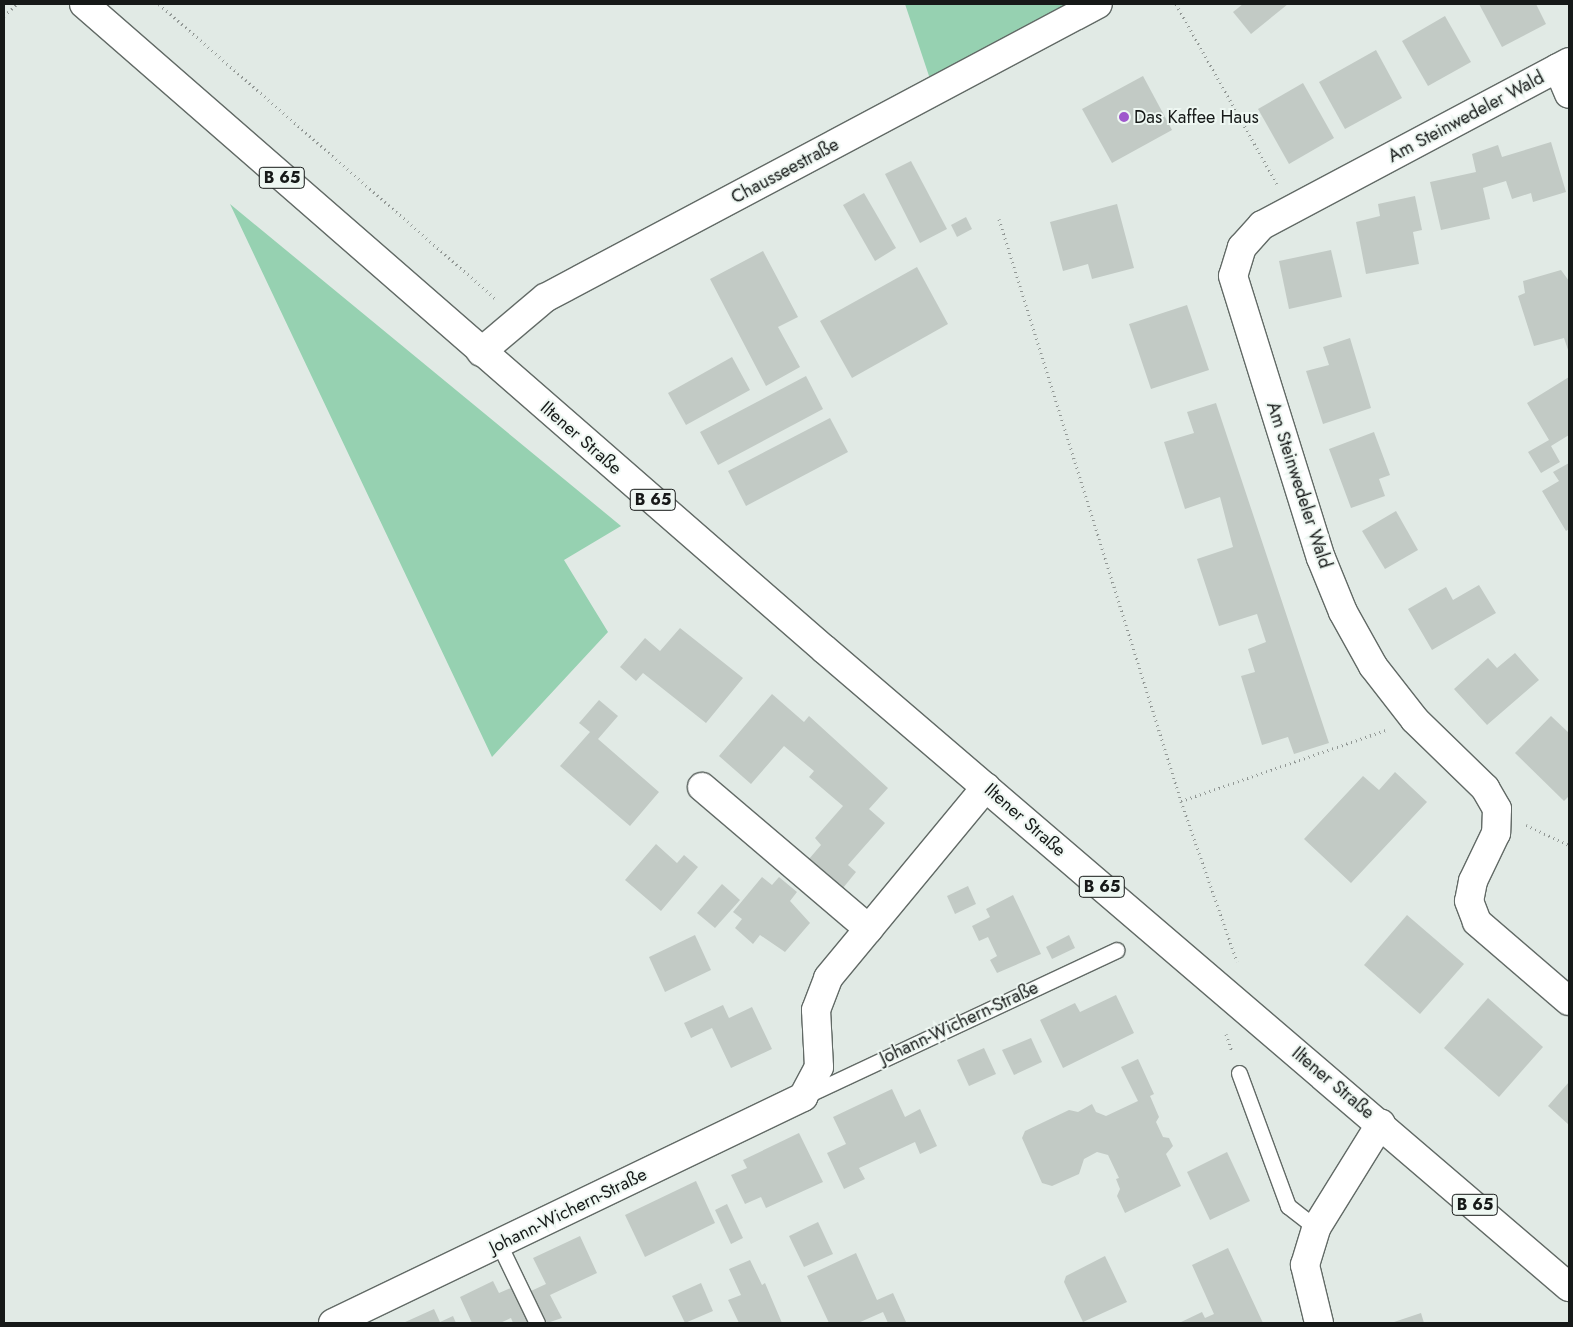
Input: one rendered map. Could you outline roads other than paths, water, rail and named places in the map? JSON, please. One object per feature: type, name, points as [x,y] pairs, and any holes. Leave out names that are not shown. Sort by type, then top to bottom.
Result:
[{"type":"street","name":"B 65","points":[[84,4],[481,352]]},
{"type":"street","name":"Chausseestraße","points":[[481,352],[545,298],[1098,4]]},
{"type":"street","points":[[1564,65],[1569,94]]},
{"type":"street","name":"Am Steinwedeler Wald","points":[[1564,65],[1262,225],[1242,247],[1233,276],[1321,558],[1342,612],[1373,666],[1414,720],[1485,788],[1497,809],[1496,833],[1473,881],[1469,901],[1478,922],[1569,1001]]},
{"type":"street","name":"Iltener Straße","points":[[481,352],[986,787],[1381,1123],[1569,1287]]},
{"type":"street","points":[[702,787],[869,928]]},
{"type":"street","points":[[803,1097],[819,1067],[816,1010],[828,978],[986,787]]},
{"type":"street","name":"Johann-Wichern-Straße","points":[[333,1323],[371,1315],[500,1244],[803,1097]]},
{"type":"street","points":[[1319,1323],[1305,1265],[1316,1228],[1381,1123]]},
{"type":"lane","name":"Johann-Wichern-Straße","points":[[803,1097],[1116,950]]},
{"type":"lane","points":[[1239,1073],[1288,1206],[1316,1228]]},
{"type":"lane","points":[[500,1244],[537,1323]]},
{"type":"place","name":"Das Kaffee Haus","points":[[1124,117]]}]
